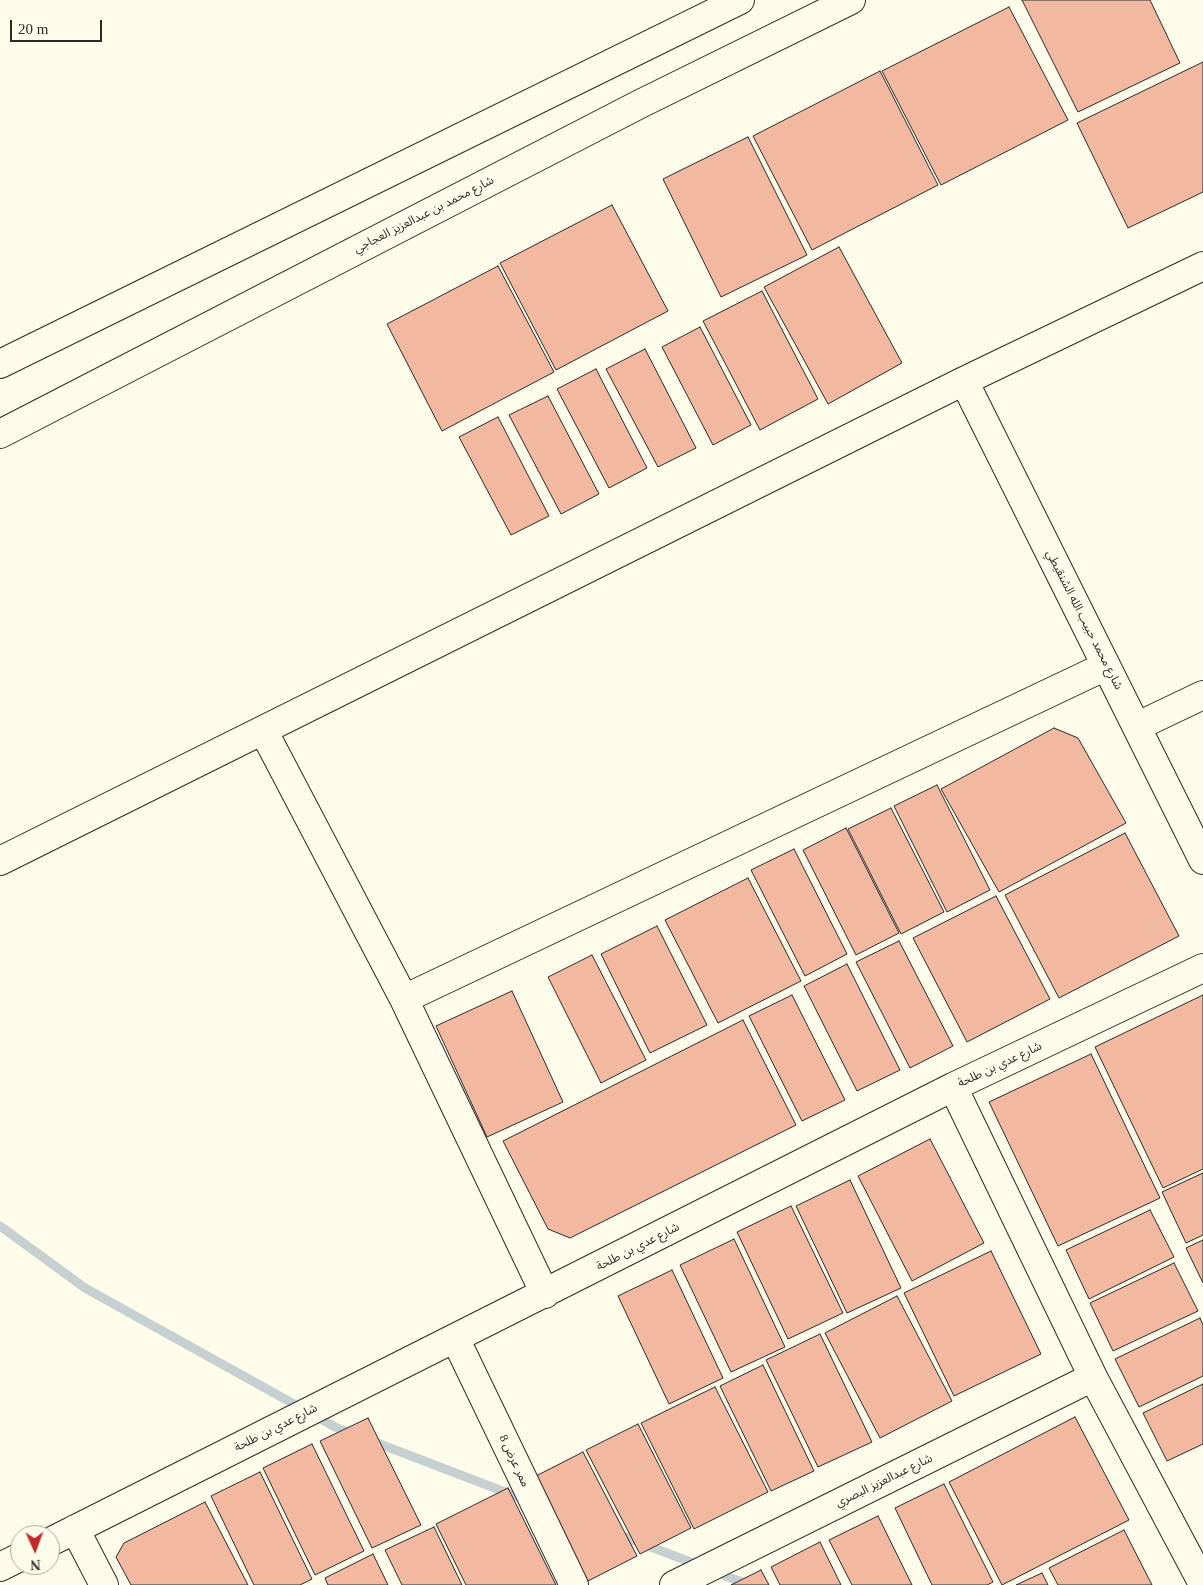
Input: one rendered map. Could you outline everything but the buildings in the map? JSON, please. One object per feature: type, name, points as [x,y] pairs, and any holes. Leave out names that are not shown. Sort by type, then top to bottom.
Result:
[{"type":"street","points":[[0,364],[740,0]]},
{"type":"street","name":"شارع محمد بن عبدالعزيز العجاجي","points":[[0,434],[640,104],[850,0]]},
{"type":"street","points":[[0,861],[964,381],[1203,266]]},
{"type":"street","name":"شارع محمد حبيب الله الشنقيطي","points":[[964,381],[1106,666],[1138,726],[1203,860]]},
{"type":"street","points":[[404,999],[1106,666]]},
{"type":"street","points":[[1138,726],[1203,695]]},
{"type":"street","points":[[263,730],[404,999],[545,1294]]},
{"type":"street","name":"شارع عدي بن طلحة","points":[[60,1537],[953,1087],[1203,968]]},
{"type":"street","points":[[953,1087],[1093,1377],[1203,1584]]},
{"type":"street","name":"ممر عرض 8","points":[[455,1338],[574,1585]]},
{"type":"street","name":"شارع عبدالعزيز البصري","points":[[674,1585],[1093,1377]]},
{"type":"street","points":[[75,1529],[104,1585]]},
{"type":"waterway","points":[[0,1226],[85,1288],[337,1428],[353,1434]]},
{"type":"waterway","points":[[372,1441],[526,1500]]},
{"type":"waterway","points":[[617,1534],[701,1566]]},
{"type":"waterway","points":[[715,1572],[750,1585]]}]
